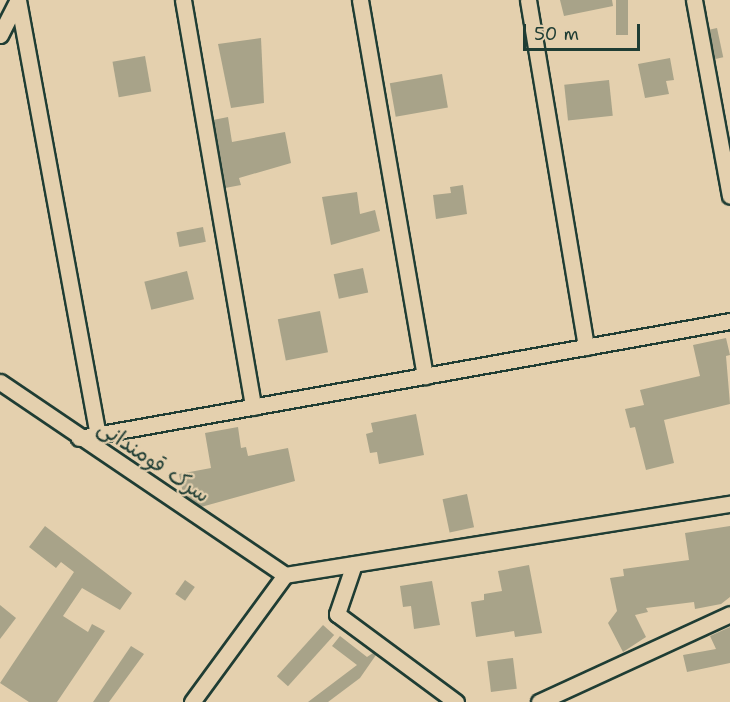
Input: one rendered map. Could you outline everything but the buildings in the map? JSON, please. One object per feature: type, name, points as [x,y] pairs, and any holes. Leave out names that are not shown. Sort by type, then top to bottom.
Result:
[{"type":"street","points":[[0,35],[18,0]]},
{"type":"street","points":[[18,0],[98,434]]},
{"type":"street","points":[[183,0],[253,407]]},
{"type":"street","points":[[360,0],[425,376]]},
{"type":"street","points":[[528,0],[586,347]]},
{"type":"street","points":[[694,0],[730,196]]},
{"type":"street","points":[[79,438],[730,321]]},
{"type":"street","name":"سرک قومندانی","points":[[0,382],[79,438],[285,575]]},
{"type":"street","points":[[192,702],[285,575],[730,504]]},
{"type":"street","points":[[354,564],[337,614],[456,702]]},
{"type":"street","points":[[539,702],[730,614]]}]
